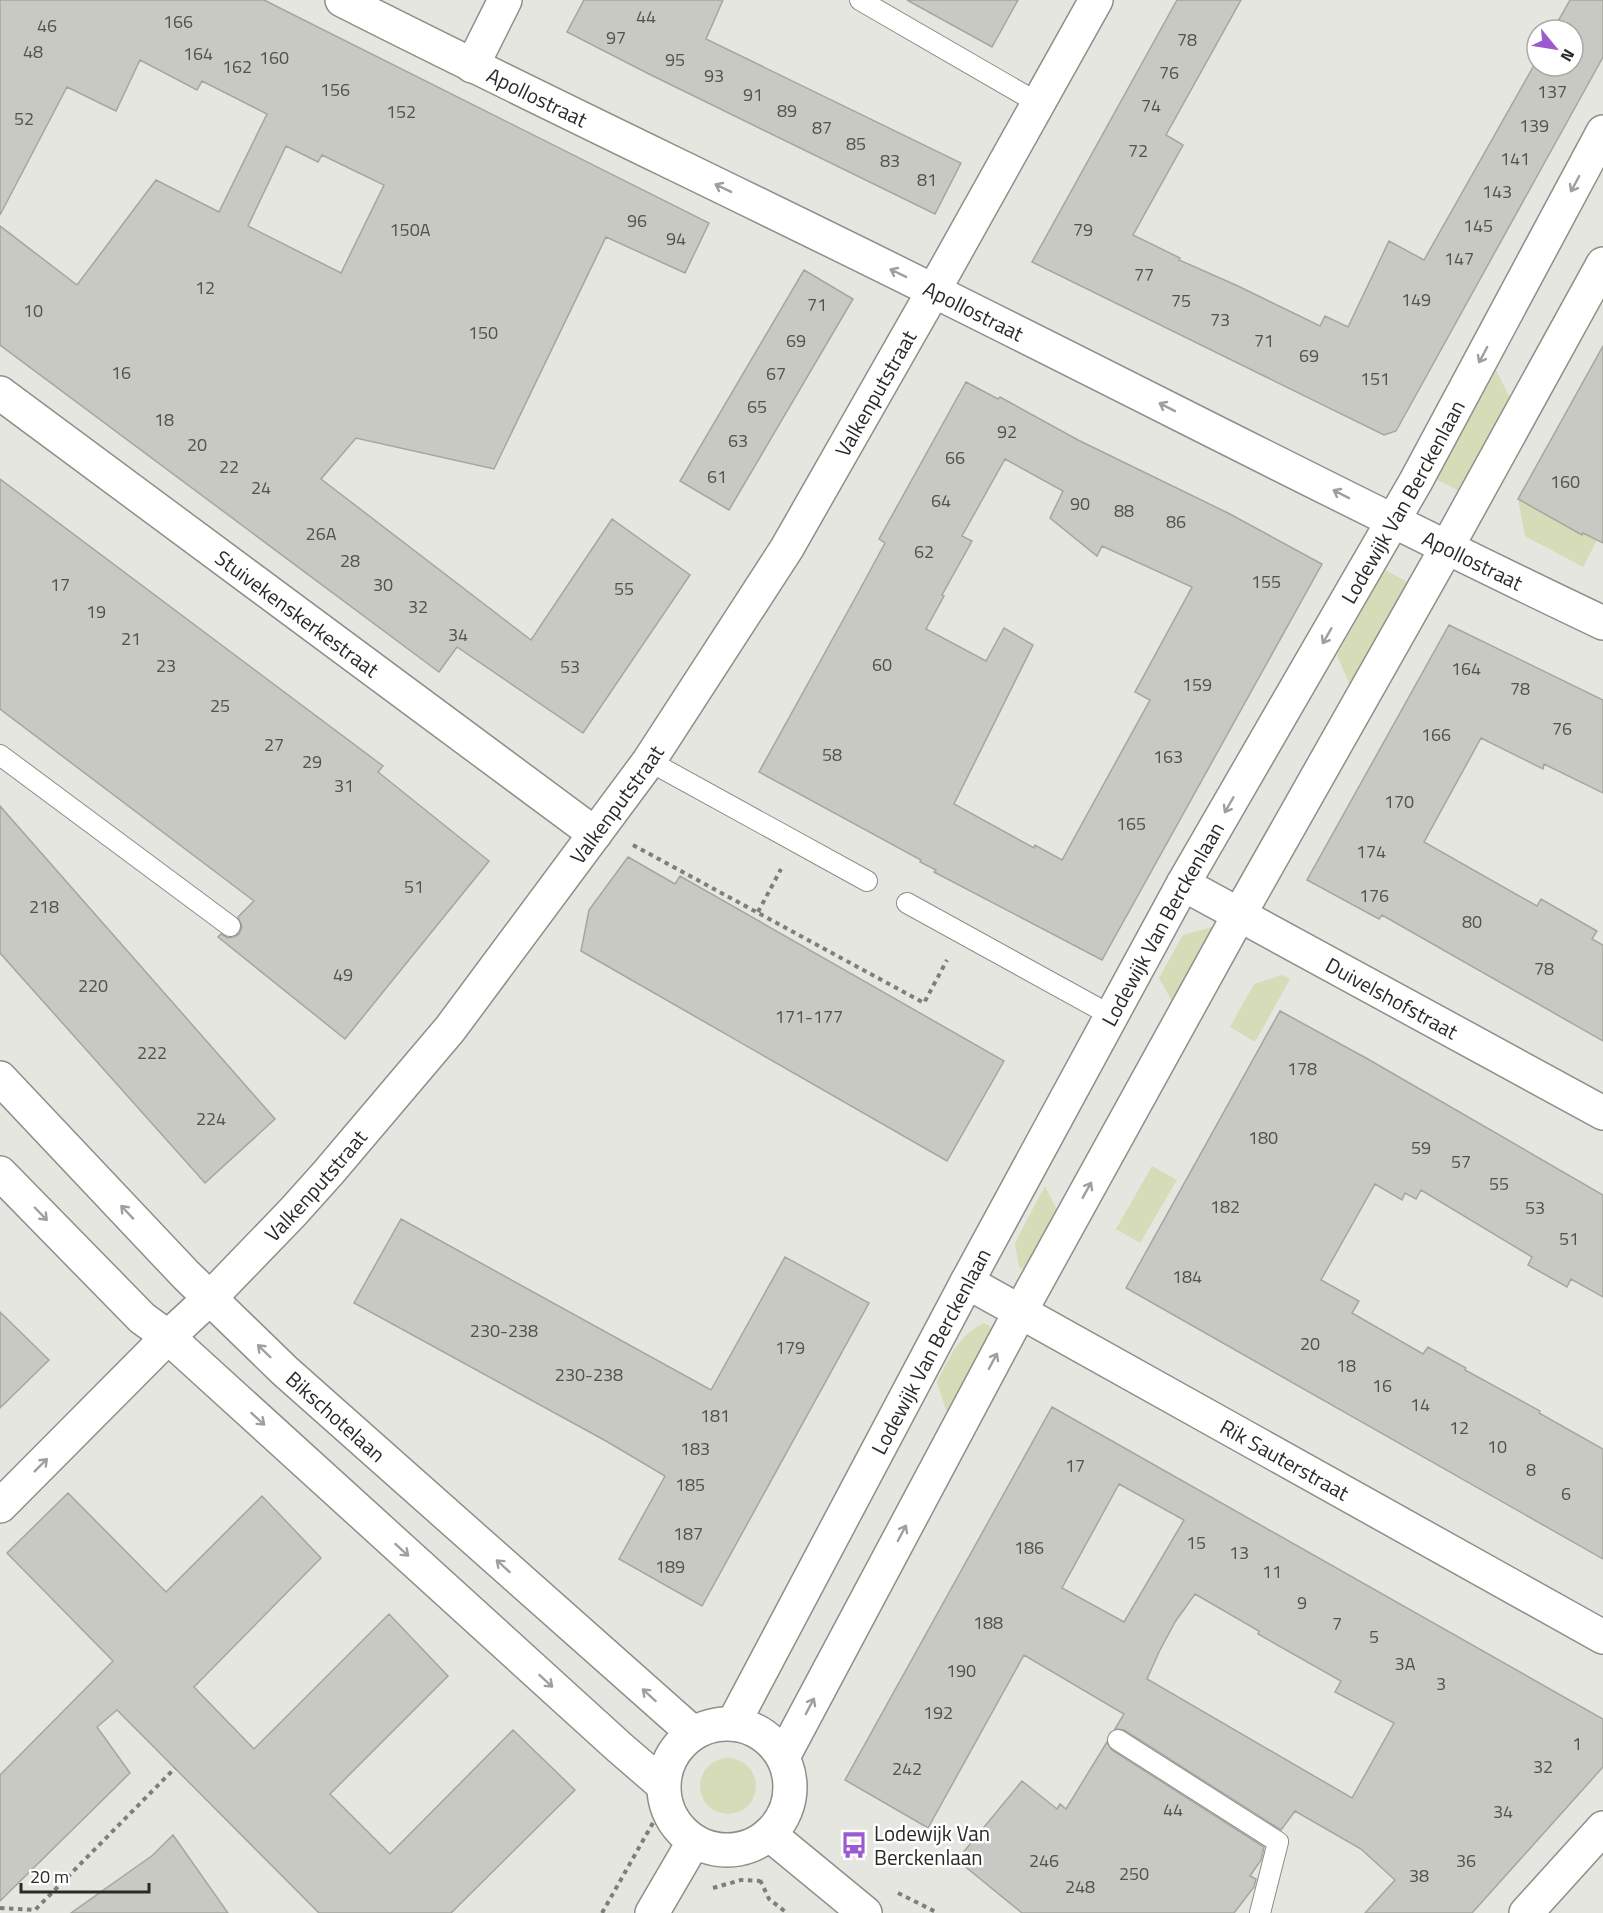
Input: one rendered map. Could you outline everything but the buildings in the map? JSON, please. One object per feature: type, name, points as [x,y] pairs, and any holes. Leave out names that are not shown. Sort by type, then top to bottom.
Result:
[{"type":"street","name":"Apollostraat","points":[[342,0],[472,66],[934,290],[1446,549],[1603,623]]},
{"type":"street","points":[[472,66],[505,0]]},
{"type":"street","name":"Valkenputstraat","points":[[0,1506],[168,1337],[210,1298],[307,1196],[450,1029],[649,761],[787,548],[1096,0]]},
{"type":"street","name":"Lodewijk Van Berckenlaan","points":[[733,1724],[967,1282],[1183,884],[1393,522],[1603,132]]},
{"type":"street","points":[[783,1757],[1020,1312],[1603,264]]},
{"type":"street","name":"Stuivekenskerkestraat","points":[[0,393],[595,834]]},
{"type":"street","name":"Duivelshofstraat","points":[[1183,884],[1603,1113]]},
{"type":"street","name":"Bikschotelaan","points":[[0,1078],[210,1298],[285,1371],[693,1733]]},
{"type":"street","points":[[0,1173],[142,1318],[168,1337],[619,1747],[664,1793]]},
{"type":"street","name":"Rik Sauterstraat","points":[[967,1282],[1603,1637]]},
{"type":"street","points":[[733,1724],[753,1730],[770,1741],[783,1757],[789,1774],[790,1792],[785,1810],[769,1834],[743,1848],[726,1850],[710,1848],[694,1841],[681,1830],[671,1817],[664,1793],[668,1765],[678,1747],[693,1733],[712,1725],[733,1724]]},
{"type":"street","points":[[1526,1913],[1603,1828]]},
{"type":"street","points":[[769,1834],[865,1913]]},
{"type":"street","points":[[652,1913],[694,1841]]},
{"type":"lane","points":[[860,0],[1038,103]]},
{"type":"lane","points":[[0,755],[230,926]]},
{"type":"lane","points":[[649,761],[867,881]]},
{"type":"lane","points":[[907,903],[1112,1016]]},
{"type":"lane","points":[[1118,1740],[1278,1842],[1260,1913]]},
{"type":"path","points":[[628,842],[924,1003],[961,933]]},
{"type":"path","points":[[758,912],[796,842]]},
{"type":"path","points":[[0,1908],[36,1912],[175,1768]]},
{"type":"path","points":[[602,1913],[664,1793]]},
{"type":"path","points":[[706,1894],[712,1888],[724,1884],[741,1880],[760,1881]]},
{"type":"green space","points":[[1496,370],[1511,400],[1459,491],[1436,479]]},
{"type":"green space","points":[[1518,499],[1581,535],[1583,533],[1597,540],[1583,567],[1525,536]]},
{"type":"green space","points":[[1385,570],[1408,582],[1350,686],[1337,655]]},
{"type":"green space","points":[[1212,927],[1213,935],[1174,1005],[1159,978],[1183,935]]},
{"type":"green space","points":[[1282,975],[1290,979],[1255,1042],[1230,1027],[1254,984]]},
{"type":"green space","points":[[1152,1166],[1177,1180],[1140,1243],[1116,1229]]},
{"type":"green space","points":[[1045,1186],[1058,1212],[1025,1270],[1019,1267],[1015,1244]]},
{"type":"green space","points":[[984,1323],[990,1326],[991,1333],[948,1416],[937,1382],[961,1340]]},
{"type":"green space","points":[[722,1758],[734,1758],[744,1762],[752,1770],[756,1786],[752,1802],[744,1810],[734,1814],[722,1814],[712,1810],[704,1802],[700,1792],[700,1780],[704,1770],[712,1762]]},
{"type":"place","name":"Lodewijk Van Berckenlaan","points":[[854,1845]]}]
